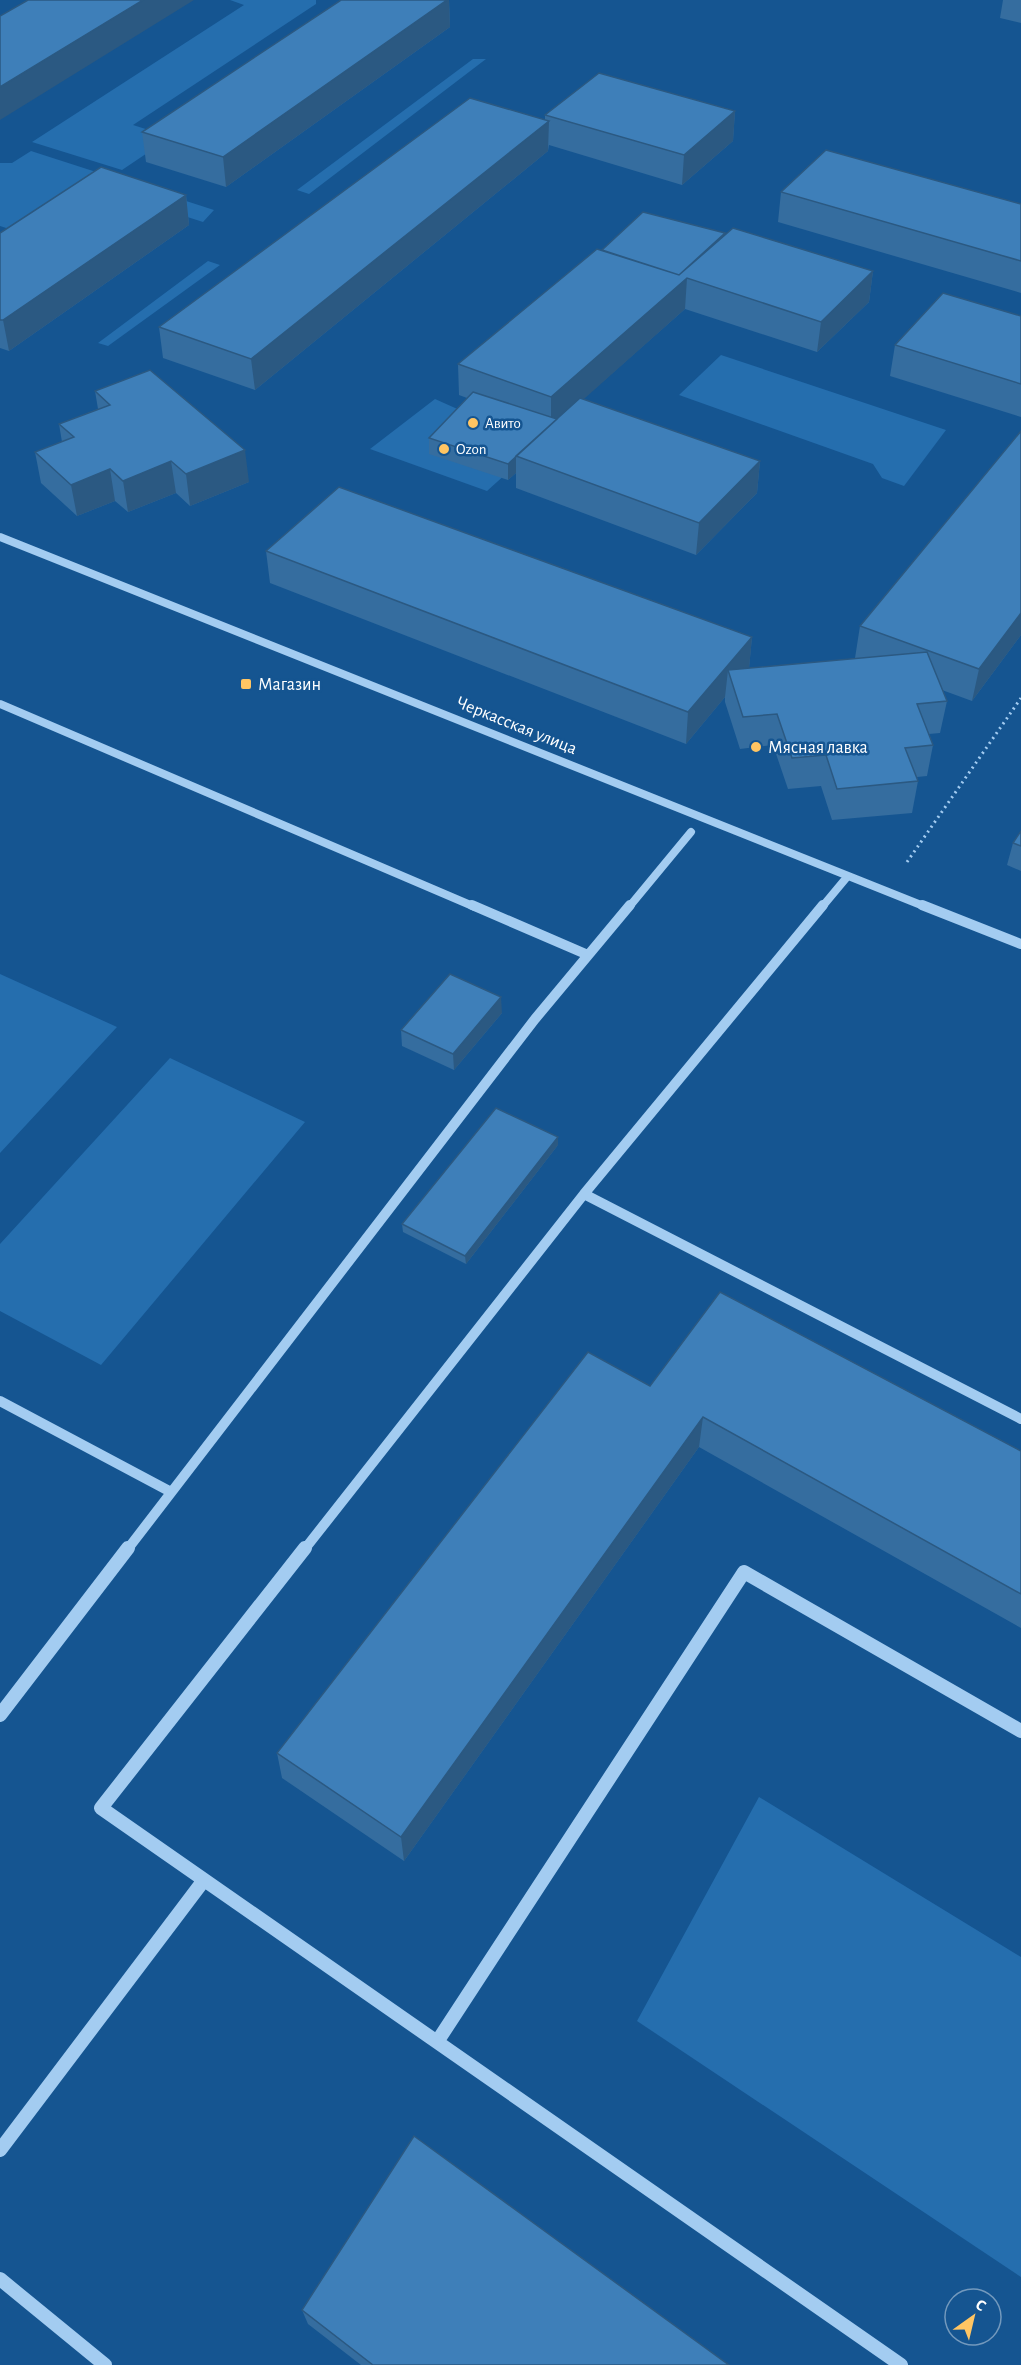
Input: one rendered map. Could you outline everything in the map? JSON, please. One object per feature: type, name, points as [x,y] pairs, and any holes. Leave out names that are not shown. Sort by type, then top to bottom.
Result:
[{"type":"street","name":"Черкасская улица","points":[[0,537],[170,602],[847,877],[1021,944]]},
{"type":"street","points":[[0,704],[588,955]]},
{"type":"street","points":[[0,1716],[527,1029],[692,831]]},
{"type":"street","points":[[847,877],[584,1194],[101,1808],[901,2365]]},
{"type":"street","points":[[584,1194],[1021,1419]]},
{"type":"street","points":[[0,1401],[171,1492]]},
{"type":"street","points":[[437,2042],[744,1572],[1021,1731]]},
{"type":"street","points":[[0,2150],[204,1880]]},
{"type":"street","points":[[0,2280],[105,2365]]},
{"type":"path","points":[[904,866],[1021,698]]},
{"type":"shaded area","points":[[230,0],[316,0],[316,4],[133,125],[171,137],[122,170],[32,142],[244,5]]},
{"type":"shaded area","points":[[473,59],[486,59],[309,194],[297,190]]},
{"type":"shaded area","points":[[31,151],[214,210],[203,222],[103,190],[31,236],[0,226],[0,163],[12,163]]},
{"type":"shaded area","points":[[208,261],[220,265],[108,346],[98,343]]},
{"type":"shaded area","points":[[721,355],[946,430],[904,486],[882,478],[873,464],[679,395]]},
{"type":"shaded area","points":[[435,399],[538,445],[487,491],[370,449]]},
{"type":"shaded area","points":[[0,974],[117,1027],[0,1153]]},
{"type":"shaded area","points":[[170,1058],[305,1122],[101,1365],[0,1311],[0,1244]]},
{"type":"shaded area","points":[[759,1797],[1021,1957],[1021,2277],[637,2021]]},
{"type":"building","points":[[28,0],[143,0],[0,87],[0,16]]},
{"type":"building","points":[[341,0],[447,0],[223,157],[142,132]]},
{"type":"building","points":[[599,73],[735,111],[684,155],[545,115]]},
{"type":"building","points":[[470,98],[549,121],[251,359],[159,327]]},
{"type":"building","points":[[826,150],[1021,204],[1021,261],[781,192]]},
{"type":"building","points":[[101,167],[186,195],[0,320],[0,233]]},
{"type":"building","points":[[643,212],[725,233],[679,275],[602,250]]},
{"type":"building","points":[[733,228],[873,271],[821,322],[687,278],[551,397],[458,364],[597,249],[679,275]]},
{"type":"building","points":[[943,293],[1021,316],[1021,384],[895,345]]},
{"type":"building","points":[[150,370],[245,450],[186,474],[171,461],[123,481],[110,469],[71,485],[35,452],[74,437],[59,424],[110,405],[95,391]]},
{"type":"building","points":[[473,392],[557,419],[508,464],[429,438]]},
{"type":"building","points":[[580,398],[760,461],[699,523],[516,456]]},
{"type":"building","points":[[1021,431],[1021,613],[979,669],[860,626]]},
{"type":"building","points":[[339,487],[752,637],[688,712],[266,551]]},
{"type":"building","points":[[927,652],[947,701],[917,704],[933,745],[905,748],[918,781],[837,789],[826,755],[792,758],[777,714],[743,717],[728,670]]},
{"type":"building","points":[[1021,831],[1021,846],[1013,843]]},
{"type":"building","points":[[450,974],[501,997],[453,1054],[401,1030]]},
{"type":"building","points":[[496,1108],[558,1137],[465,1256],[402,1224]]},
{"type":"building","points":[[720,1292],[1021,1451],[1021,1594],[703,1417],[401,1837],[277,1753],[588,1352],[650,1386]]},
{"type":"building","points":[[414,2136],[729,2365],[373,2365],[302,2310]]},
{"type":"place","name":"Авито","points":[[473,423]]},
{"type":"place","name":"Ozon","points":[[444,449]]},
{"type":"place","name":"Магазин","points":[[246,684]]},
{"type":"place","name":"Мясная лавка","points":[[756,747]]}]
